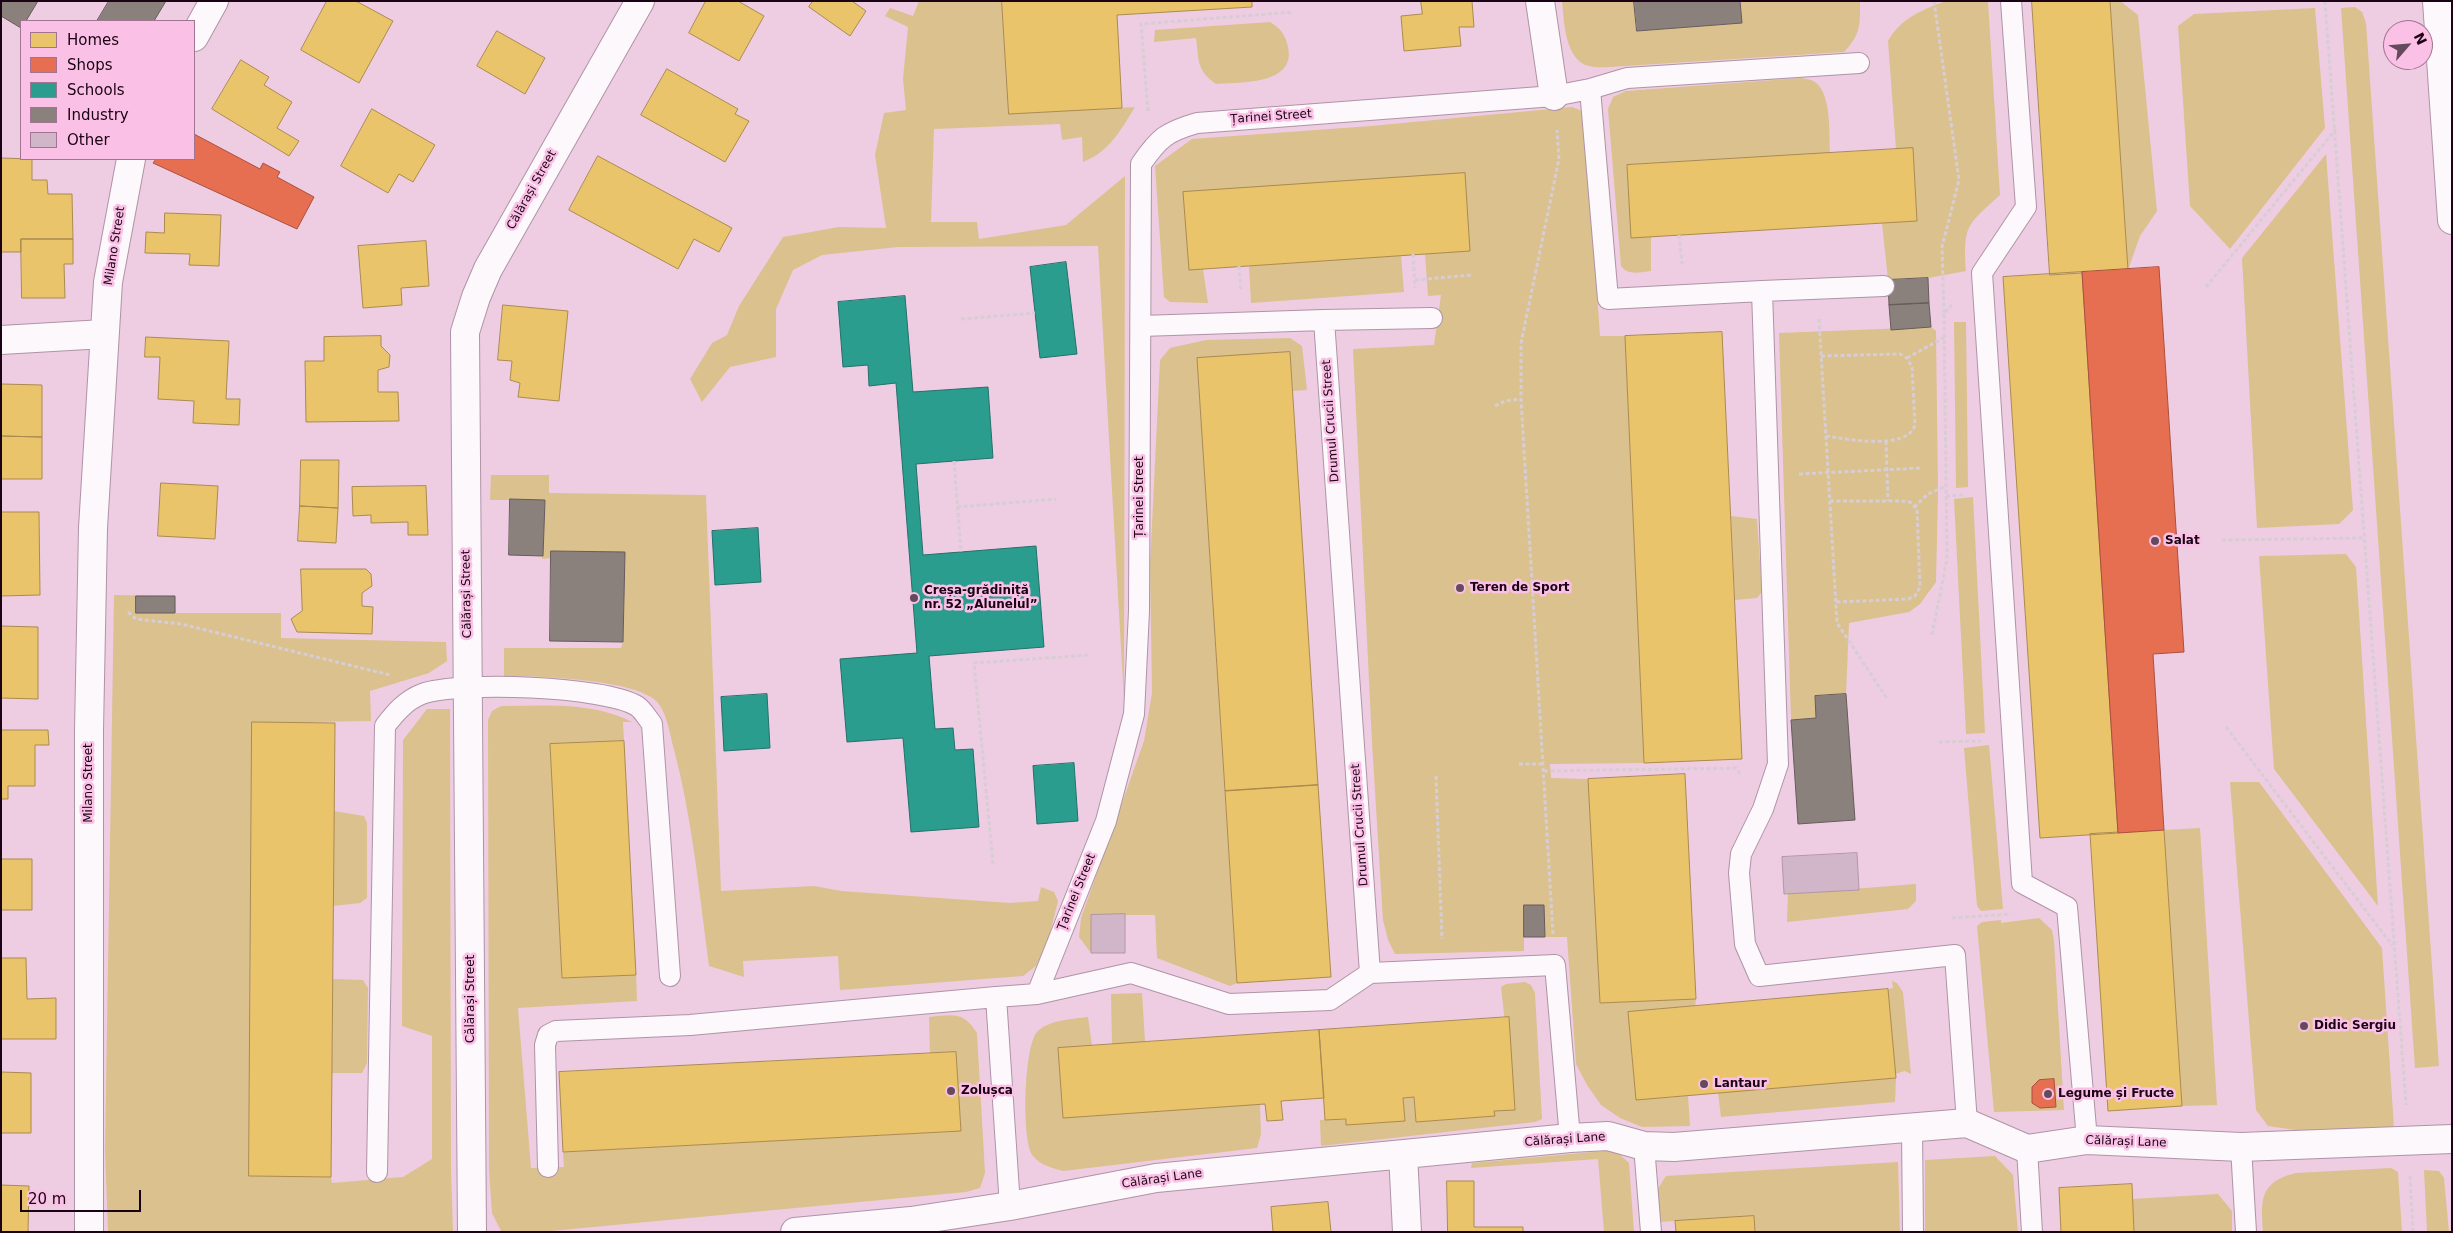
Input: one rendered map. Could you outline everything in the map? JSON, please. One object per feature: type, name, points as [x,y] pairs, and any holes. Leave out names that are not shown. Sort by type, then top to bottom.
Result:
[{"type":"street","points":[[195,35],[214,1]]},
{"type":"street","name":"Călărași Street","points":[[472,1232],[465,332],[476,297],[488,269],[640,1]]},
{"type":"street","points":[[1540,1],[1554,96]]},
{"type":"street","points":[[2436,1],[2452,220]]},
{"type":"street","name":"Milano Street","points":[[89,1232],[89,730],[93,528],[108,282],[131,160]]},
{"type":"street","points":[[1,340],[104,334]]},
{"type":"street","name":"Călărași Lane","points":[[795,1232],[911,1226],[1156,1178],[1570,1138],[1608,1136],[1644,1146],[1674,1147],[1968,1123],[2027,1149],[2087,1140],[2241,1147],[2452,1139]]},
{"type":"street","points":[[1403,1154],[1407,1232]]},
{"type":"lane","points":[[2011,1],[2026,207],[1982,273],[2012,740],[2022,883],[2067,907],[2087,1140]]},
{"type":"lane","name":"Țarinei Street","points":[[1037,994],[1106,821],[1134,714],[1139,611],[1141,164],[1154,144],[1173,130],[1197,123],[1554,96],[1590,89],[1628,78],[1859,63]]},
{"type":"lane","points":[[1590,89],[1608,300],[1884,286]]},
{"type":"lane","points":[[1762,291],[1778,764],[1763,809],[1741,854],[1739,873],[1745,944],[1760,976],[1955,955],[1968,1123]]},
{"type":"lane","points":[[1141,326],[1432,318]]},
{"type":"lane","name":"Drumul Crucii Street","points":[[1324,320],[1370,973]]},
{"type":"lane","points":[[377,1172],[385,726],[401,706],[422,694],[468,688],[510,687],[569,691],[620,698],[639,707],[652,724],[670,976]]},
{"type":"lane","points":[[548,1167],[545,1045],[548,1035],[556,1031],[690,1025],[1037,994],[1131,973],[1229,1004],[1330,1000],[1370,973],[1555,965],[1570,1138]]},
{"type":"lane","points":[[996,997],[1010,1206]]},
{"type":"lane","points":[[1912,1128],[1913,1232]]},
{"type":"lane","points":[[1644,1146],[1651,1232]]},
{"type":"lane","points":[[2241,1147],[2246,1232]]},
{"type":"lane","points":[[2027,1149],[2032,1232]]},
{"type":"path","points":[[1932,635],[1947,559],[1945,337],[1942,247],[1959,180],[1934,1]]},
{"type":"path","points":[[2325,1],[2336,129],[2393,946],[2405,1081],[2413,1232]]},
{"type":"path","points":[[1148,112],[1142,24],[1293,12]]},
{"type":"path","points":[[1554,96],[1559,159],[1521,343],[1520,399],[1555,965]]},
{"type":"path","points":[[2206,287],[2336,129]]},
{"type":"path","points":[[1944,313],[1982,273]]},
{"type":"path","points":[[1415,280],[1473,275]]},
{"type":"path","points":[[1818,289],[1837,623],[1888,700]]},
{"type":"path","points":[[961,319],[1035,313]]},
{"type":"path","points":[[1907,358],[1945,337]]},
{"type":"path","points":[[1821,356],[1900,354],[1907,358],[1912,367],[1914,430],[1896,441],[1849,440],[1826,436]]},
{"type":"path","points":[[1495,406],[1505,401],[1520,399]]},
{"type":"path","points":[[1886,441],[1888,501]]},
{"type":"path","points":[[954,461],[961,552]]},
{"type":"path","points":[[1769,475],[1921,468]]},
{"type":"path","points":[[1914,507],[1928,494],[1946,486]]},
{"type":"path","points":[[957,507],[1056,500]]},
{"type":"path","points":[[1830,501],[1910,502],[1917,509],[1920,587],[1915,596],[1908,599],[1836,602]]},
{"type":"path","points":[[2222,540],[2364,538]]},
{"type":"path","points":[[92,594],[119,604],[136,619],[182,624],[391,675],[422,694]]},
{"type":"path","points":[[993,864],[974,663],[1089,655]]},
{"type":"path","points":[[2226,727],[2393,946]]},
{"type":"path","points":[[1939,742],[2012,740]]},
{"type":"path","points":[[1519,764],[1544,764]]},
{"type":"path","points":[[1544,770],[1736,768],[1763,809]]},
{"type":"path","points":[[1436,776],[1443,970]]},
{"type":"path","points":[[1952,918],[2020,913]]},
{"type":"shaded area","points":[[919,1],[1002,1],[1009,114],[1135,107],[1114,139],[1100,152],[1083,162],[1082,137],[1062,140],[1060,124],[934,129],[931,222],[977,222],[979,239],[1066,225],[1125,176],[1124,700],[1098,246],[898,247],[822,255],[793,270],[776,309],[776,357],[730,367],[702,402],[690,379],[712,343],[727,335],[739,306],[783,237],[839,227],[886,228],[875,155],[884,113],[906,110],[903,79],[908,27],[885,16],[890,8],[913,16]]},
{"type":"shaded area","points":[[1562,1],[1634,1],[1637,31],[1741,23],[1740,1],[1860,1],[1860,17],[1857,34],[1844,52],[1596,67],[1581,63],[1570,49],[1565,29]]},
{"type":"shaded area","points":[[1946,1],[1988,1],[2000,195],[1980,213],[1970,227],[1965,244],[1966,271],[1928,278],[1888,280],[1882,223],[1917,221],[1913,149],[1896,149],[1888,41],[1899,26],[1913,16]]},
{"type":"shaded area","points":[[2110,1],[2120,1],[2138,15],[2157,211],[2140,236],[2128,270]]},
{"type":"shaded area","points":[[2355,7],[2362,12],[2366,23],[2439,1066],[2415,1068],[2341,8]]},
{"type":"shaded area","points":[[2315,8],[2325,128],[2230,249],[2190,206],[2178,26],[2194,14]]},
{"type":"shaded area","points":[[1270,22],[1284,35],[1288,47],[1288,59],[1284,69],[1264,79],[1216,84],[1202,69],[1198,59],[1196,38],[1154,42],[1155,30]]},
{"type":"shaded area","points":[[1801,78],[1813,81],[1824,94],[1828,114],[1830,153],[1627,165],[1631,237],[1651,236],[1651,271],[1635,273],[1624,269],[1621,266],[1608,109],[1613,97],[1626,91]]},
{"type":"shaded area","points":[[1572,107],[1582,111],[1585,120],[1600,336],[1625,336],[1644,763],[1550,764],[1551,778],[1588,779],[1600,1003],[1696,999],[1695,1006],[1628,1012],[1636,1100],[1688,1096],[1690,1126],[1642,1127],[1620,1118],[1601,1105],[1587,1085],[1576,1064],[1567,937],[1524,937],[1524,951],[1395,954],[1388,940],[1383,920],[1372,743],[1353,349],[1434,345],[1441,295],[1428,296],[1425,254],[1184,193],[1189,269],[1203,269],[1208,303],[1170,302],[1164,297],[1155,166],[1192,139],[1371,126]]},
{"type":"shaded area","points":[[2326,154],[2353,510],[2339,524],[2257,528],[2242,258]]},
{"type":"shaded area","points":[[1401,255],[1404,292],[1251,303],[1249,266]]},
{"type":"shaded area","points":[[1954,322],[1966,322],[1968,487],[1956,488]]},
{"type":"shaded area","points":[[1931,327],[1936,331],[1938,492],[1936,582],[1920,604],[1909,612],[1849,623],[1846,694],[1815,696],[1816,718],[1791,720],[1779,333]]},
{"type":"shaded area","points":[[1290,338],[1302,346],[1307,390],[1293,391],[1290,352],[1197,359],[1237,983],[1230,986],[1157,958],[1155,915],[1091,915],[1091,953],[1079,937],[1081,918],[1144,741],[1152,693],[1150,565],[1160,360],[1170,348],[1206,340]]},
{"type":"shaded area","points":[[491,475],[549,475],[549,493],[706,495],[721,891],[814,886],[841,891],[1010,903],[1038,901],[1041,887],[1054,892],[1058,901],[1048,941],[1036,966],[1023,976],[840,990],[838,956],[743,961],[744,977],[709,966],[685,797],[668,727],[663,711],[658,703],[647,695],[609,684],[561,678],[504,676],[504,648],[621,648],[623,642],[624,602],[551,558],[542,559],[545,500],[490,500]]},
{"type":"shaded area","points":[[1973,497],[1985,733],[1966,734],[1954,499]]},
{"type":"shaded area","points":[[1731,516],[1757,519],[1762,592],[1757,598],[1735,600]]},
{"type":"shaded area","points":[[2346,554],[2356,567],[2378,906],[2274,769],[2259,556]]},
{"type":"shaded area","points":[[114,595],[175,596],[176,613],[281,613],[281,638],[446,642],[447,661],[429,673],[370,691],[371,721],[252,723],[249,1176],[331,1177],[332,1183],[403,1177],[432,1159],[432,1036],[402,1026],[403,740],[427,709],[450,709],[451,1170],[453,1232],[108,1232],[105,1151]]},
{"type":"shaded area","points":[[501,706],[568,706],[616,715],[632,722],[623,722],[624,741],[550,744],[562,978],[636,972],[637,1001],[518,1008],[531,1168],[564,1167],[563,1152],[961,1131],[956,1052],[930,1053],[929,1017],[951,1015],[967,1021],[977,1033],[985,1173],[980,1188],[966,1192],[540,1232],[501,1231],[492,1213],[489,1170],[488,720],[492,711]]},
{"type":"shaded area","points":[[1989,745],[2003,909],[1981,911],[1977,906],[1964,748]]},
{"type":"shaded area","points":[[2230,782],[2259,782],[2382,948],[2394,1127],[2302,1131],[2268,1126],[2256,1110]]},
{"type":"shaded area","points":[[334,811],[364,816],[367,823],[367,898],[360,903],[333,906]]},
{"type":"shaded area","points":[[2200,828],[2217,1105],[2182,1106],[2164,830]]},
{"type":"shaded area","points":[[1916,884],[1916,901],[1908,909],[1787,922],[1788,894]]},
{"type":"shaded area","points":[[2039,918],[2052,930],[2054,941],[2064,1110],[1994,1112],[1977,926],[1982,922],[2001,920],[2001,923]]},
{"type":"shaded area","points":[[333,979],[363,980],[368,988],[367,1063],[362,1073],[332,1073]]},
{"type":"shaded area","points":[[1892,981],[1897,983],[1903,992],[1911,1074],[1905,1071],[1895,1074],[1888,989],[1893,988]]},
{"type":"shaded area","points":[[1525,982],[1531,985],[1535,993],[1542,1119],[1535,1122],[1321,1146],[1320,1120],[1405,1120],[1403,1098],[1414,1097],[1416,1122],[1494,1116],[1494,1111],[1515,1110],[1501,987],[1506,984]]},
{"type":"shaded area","points":[[1142,993],[1145,1042],[1112,1045],[1111,994]]},
{"type":"shaded area","points":[[1088,1017],[1092,1046],[1058,1049],[1063,1118],[1260,1104],[1261,1134],[1257,1148],[1063,1171],[1039,1162],[1033,1156],[1029,1147],[1026,1114],[1027,1073],[1033,1041],[1037,1032],[1048,1025]]},
{"type":"shaded area","points":[[1896,1078],[1895,1102],[1721,1117],[1718,1093]]},
{"type":"shaded area","points":[[1615,1150],[1629,1163],[1634,1232],[1604,1232],[1598,1159],[1471,1168],[1472,1163]]},
{"type":"shaded area","points":[[1995,1156],[2013,1175],[2018,1232],[1925,1232],[1925,1160]]},
{"type":"shaded area","points":[[1898,1162],[1900,1232],[1755,1232],[1754,1216],[1658,1222],[1657,1190],[1666,1176]]},
{"type":"shaded area","points":[[2391,1168],[2398,1172],[2402,1232],[2263,1232],[2262,1211],[2265,1194],[2269,1187],[2284,1177],[2296,1173]]},
{"type":"shaded area","points":[[2424,1170],[2439,1171],[2444,1178],[2449,1232],[2427,1232]]},
{"type":"shaded area","points":[[2218,1194],[2232,1211],[2232,1232],[2134,1232],[2132,1199]]},
{"type":"building: Homes","points":[[327,1],[356,1],[393,21],[359,83],[301,50]]},
{"type":"building: Homes","points":[[706,1],[738,1],[764,16],[739,61],[689,33]]},
{"type":"building: Homes","points":[[813,1],[852,1],[866,11],[850,36],[809,7]]},
{"type":"building: Homes","points":[[1002,1],[1252,1],[1252,7],[1117,15],[1122,108],[1009,114]]},
{"type":"building: Homes","points":[[1421,1],[1472,1],[1474,27],[1459,27],[1461,46],[1404,51],[1401,16],[1422,14]]},
{"type":"building: Homes","points":[[2032,1],[2110,1],[2128,270],[2050,275]]},
{"type":"building: Homes","points":[[497,31],[545,58],[525,94],[477,66]]},
{"type":"building: Homes","points":[[241,60],[269,77],[264,85],[292,102],[277,128],[299,141],[289,156],[212,109]]},
{"type":"building: Homes","points":[[667,69],[738,109],[735,114],[749,121],[725,162],[641,115]]},
{"type":"building: Homes","points":[[372,109],[435,145],[413,182],[399,174],[388,193],[341,166]]},
{"type":"building: Homes","points":[[1913,148],[1917,221],[1631,238],[1627,165]]},
{"type":"building: Homes","points":[[598,156],[732,228],[719,252],[694,239],[678,269],[569,210]]},
{"type":"building: Homes","points":[[1,158],[32,160],[32,180],[47,180],[48,194],[72,194],[73,239],[21,239],[21,252],[1,252]]},
{"type":"building: Homes","points":[[1465,173],[1470,251],[1189,270],[1183,192]]},
{"type":"building: Homes","points":[[165,213],[221,215],[219,266],[189,265],[190,254],[145,253],[146,232],[164,233]]},
{"type":"building: Homes","points":[[21,239],[73,239],[73,264],[64,264],[65,298],[22,298]]},
{"type":"building: Homes","points":[[426,241],[429,286],[401,288],[402,305],[363,308],[358,246]]},
{"type":"building: Homes","points":[[2082,272],[2118,833],[2040,838],[2003,277]]},
{"type":"building: Homes","points":[[503,305],[568,311],[559,401],[518,397],[520,383],[510,380],[512,361],[498,360]]},
{"type":"building: Homes","points":[[1722,332],[1742,759],[1644,763],[1625,336]]},
{"type":"building: Homes","points":[[381,336],[381,346],[390,355],[389,367],[378,370],[378,392],[398,392],[399,421],[306,422],[305,361],[324,361],[324,337]]},
{"type":"building: Homes","points":[[146,337],[229,341],[226,399],[240,399],[239,425],[193,423],[194,401],[158,399],[160,357],[145,357]]},
{"type":"building: Homes","points":[[1290,352],[1318,785],[1225,791],[1197,358]]},
{"type":"building: Homes","points":[[1,384],[42,385],[42,437],[1,436]]},
{"type":"building: Homes","points":[[1,436],[42,437],[42,479],[1,479]]},
{"type":"building: Homes","points":[[301,460],[339,460],[338,508],[300,506]]},
{"type":"building: Homes","points":[[161,483],[218,486],[215,539],[158,536]]},
{"type":"building: Homes","points":[[426,486],[428,535],[408,535],[408,522],[371,523],[371,515],[353,516],[352,487]]},
{"type":"building: Homes","points":[[300,506],[338,508],[336,543],[298,541]]},
{"type":"building: Homes","points":[[1,512],[39,512],[40,595],[1,596]]},
{"type":"building: Homes","points":[[301,569],[366,569],[371,574],[372,586],[362,593],[362,606],[373,607],[372,634],[297,632],[291,619],[302,611]]},
{"type":"building: Homes","points":[[1,626],[38,627],[38,699],[1,698]]},
{"type":"building: Homes","points":[[252,722],[335,723],[331,1177],[249,1176]]},
{"type":"building: Homes","points":[[1,730],[48,730],[49,745],[35,745],[35,786],[8,786],[8,799],[1,799]]},
{"type":"building: Homes","points":[[624,741],[636,975],[562,978],[550,744]]},
{"type":"building: Homes","points":[[1685,774],[1696,999],[1600,1003],[1588,779]]},
{"type":"building: Homes","points":[[1318,785],[1331,977],[1237,983],[1225,791]]},
{"type":"building: Homes","points":[[2164,830],[2182,1106],[2108,1111],[2090,834]]},
{"type":"building: Homes","points":[[1,859],[32,859],[32,910],[1,910]]},
{"type":"building: Homes","points":[[1,958],[26,958],[27,999],[56,998],[56,1039],[1,1039]]},
{"type":"building: Homes","points":[[1888,989],[1896,1078],[1636,1100],[1628,1012]]},
{"type":"building: Homes","points":[[1509,1017],[1515,1110],[1494,1111],[1495,1116],[1416,1122],[1414,1097],[1403,1098],[1405,1121],[1346,1125],[1346,1119],[1325,1120],[1319,1030]]},
{"type":"building: Homes","points":[[1319,1030],[1324,1098],[1281,1101],[1283,1120],[1267,1121],[1265,1104],[1063,1118],[1058,1048]]},
{"type":"building: Homes","points":[[956,1052],[961,1131],[563,1152],[559,1072]]},
{"type":"building: Homes","points":[[1,1072],[31,1073],[31,1133],[1,1133]]},
{"type":"building: Homes","points":[[1447,1181],[1474,1181],[1474,1227],[1523,1227],[1523,1232],[1448,1232]]},
{"type":"building: Homes","points":[[2132,1184],[2134,1232],[2061,1232],[2059,1188]]},
{"type":"building: Homes","points":[[1,1185],[29,1186],[28,1232],[1,1232]]},
{"type":"building: Homes","points":[[1328,1202],[1331,1232],[1273,1232],[1271,1207]]},
{"type":"building: Homes","points":[[1754,1216],[1755,1232],[1676,1232],[1675,1221]]},
{"type":"building: Shops","points":[[195,135],[260,169],[263,163],[280,172],[277,177],[314,197],[297,229],[153,163],[155,160],[195,160]]},
{"type":"building: Shops","points":[[2159,267],[2184,652],[2153,654],[2164,830],[2118,833],[2082,272]]},
{"type":"building: Shops","points":[[2054,1079],[2056,1107],[2040,1108],[2032,1103],[2032,1087],[2039,1080]]},
{"type":"building: Schools","points":[[1066,262],[1077,354],[1040,358],[1030,267]]},
{"type":"building: Schools","points":[[905,296],[913,392],[988,387],[993,458],[916,464],[923,555],[1036,546],[1044,647],[929,656],[935,729],[953,728],[955,750],[973,749],[979,827],[911,832],[903,738],[847,742],[840,659],[917,653],[896,383],[869,386],[868,365],[843,367],[838,302]]},
{"type":"building: Schools","points":[[758,528],[761,582],[715,585],[712,531]]},
{"type":"building: Schools","points":[[767,694],[770,748],[724,751],[721,697]]},
{"type":"building: Schools","points":[[1074,763],[1078,821],[1037,824],[1033,766]]},
{"type":"building: Industry","points":[[1,1],[38,1],[27,20],[20,20],[20,27],[1,16]]},
{"type":"building: Industry","points":[[109,1],[166,1],[155,20],[98,20]]},
{"type":"building: Industry","points":[[1634,1],[1740,1],[1742,23],[1637,31]]},
{"type":"building: Industry","points":[[1928,278],[1929,303],[1889,305],[1888,280]]},
{"type":"building: Industry","points":[[1929,303],[1931,327],[1891,330],[1889,305]]},
{"type":"building: Industry","points":[[510,499],[545,500],[543,556],[509,555]]},
{"type":"building: Industry","points":[[551,551],[625,552],[623,642],[550,641]]},
{"type":"building: Industry","points":[[136,596],[175,596],[175,613],[136,613]]},
{"type":"building: Industry","points":[[1846,694],[1855,820],[1798,824],[1791,720],[1816,718],[1815,696]]},
{"type":"building: Industry","points":[[1524,905],[1544,905],[1545,937],[1524,937]]},
{"type":"building: Other","points":[[1857,853],[1859,890],[1784,894],[1782,857]]},
{"type":"building: Other","points":[[1125,914],[1125,953],[1091,953],[1091,915]]},
{"type":"place","name":"Salat","points":[[2155,541]]},
{"type":"place","name":"Teren de Sport","points":[[1460,588]]},
{"type":"place","name":"Creșa-grădiniță nr. 52 „Alunelul”","points":[[914,598]]},
{"type":"place","name":"Didic Sergiu","points":[[2304,1026]]},
{"type":"place","name":"Lantaur","points":[[1704,1084]]},
{"type":"place","name":"Zolușca","points":[[951,1091]]},
{"type":"place","name":"Legume și Fructe","points":[[2048,1094]]}]
